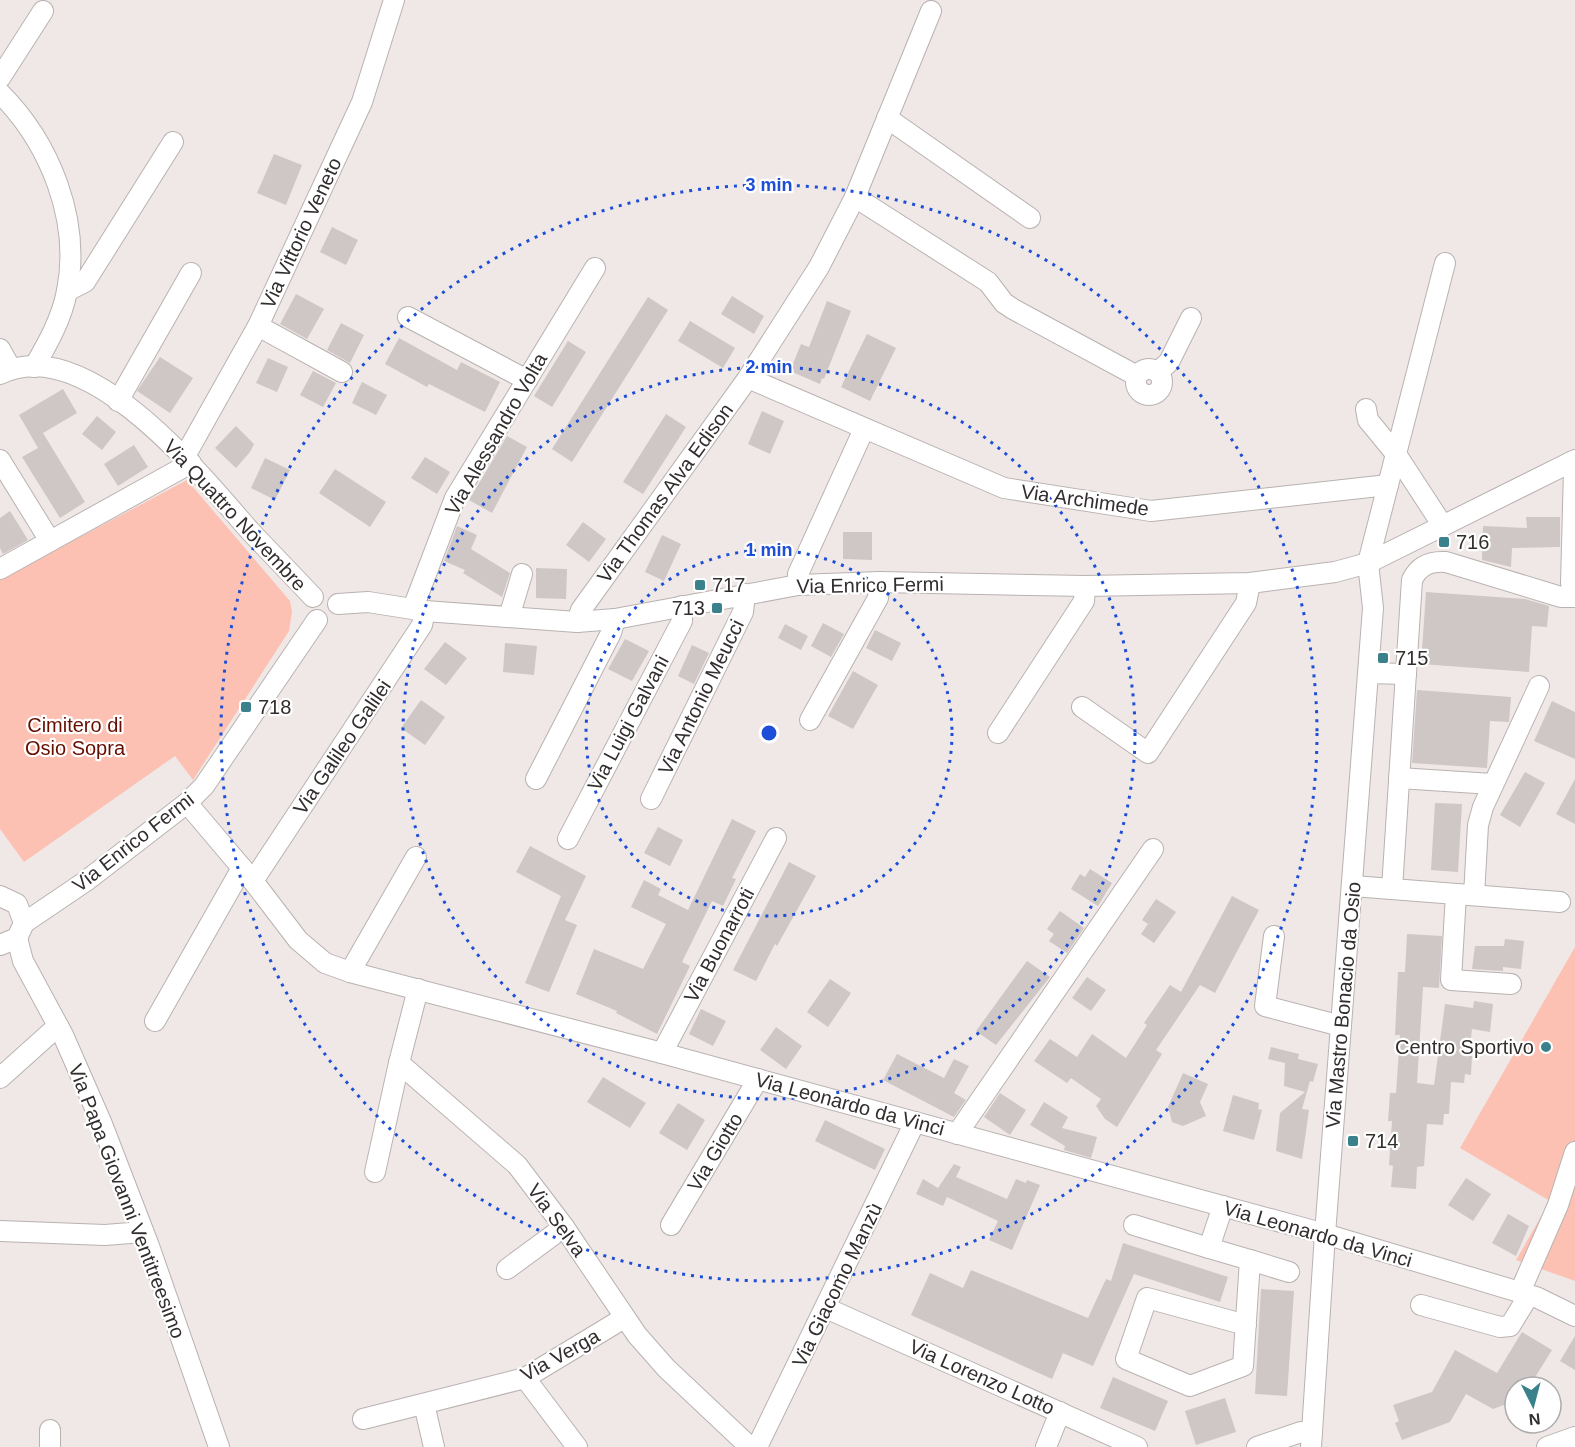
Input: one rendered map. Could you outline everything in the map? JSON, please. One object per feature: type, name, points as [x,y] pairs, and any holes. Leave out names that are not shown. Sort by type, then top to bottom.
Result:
[{"type":"street","name":"Via Vittorio Veneto","points":[[188,460],[258,326],[362,102],[394,0]]},
{"type":"street","points":[[0,78],[43,11]]},
{"type":"street","name":"Via Thomas Alva Edison","points":[[577,622],[581,610],[748,378],[819,267],[855,197],[931,11]]},
{"type":"street","points":[[0,93],[12,105],[49,164],[66,206],[71,249],[67,291],[56,328],[34,367]]},
{"type":"street","points":[[887,118],[1030,218]]},
{"type":"street","points":[[67,291],[85,282],[173,142]]},
{"type":"street","points":[[855,197],[988,282],[1004,303],[1013,309],[1137,376],[1146,369],[1158,372],[1169,362],[1191,318]]},
{"type":"street","points":[[1368,563],[1445,263]]},
{"type":"street","name":"Via Alessandro Volta","points":[[419,610],[455,498],[595,268]]},
{"type":"street","points":[[118,401],[191,273]]},
{"type":"street","points":[[408,317],[527,380]]},
{"type":"street","points":[[258,326],[342,372]]},
{"type":"street","points":[[0,349],[6,372]]},
{"type":"street","name":"Via Quattro Novembre","points":[[6,372],[45,366],[78,376],[118,401],[188,460],[313,597]]},
{"type":"street","name":"Via Archimede","points":[[748,378],[1004,488],[1151,511],[1388,485]]},
{"type":"street","points":[[1366,409],[1368,420],[1396,454],[1443,526]]},
{"type":"street","points":[[798,585],[798,574],[864,429]]},
{"type":"street","points":[[0,460],[50,541]]},
{"type":"street","points":[[0,569],[188,460]]},
{"type":"street","points":[[1392,889],[1412,580],[1417,570],[1424,565],[1434,561],[1446,562],[1561,597],[1575,597],[1570,583],[1573,461]]},
{"type":"street","name":"Via Enrico Fermi","points":[[338,603],[368,602],[419,610],[577,622],[615,620],[798,585],[880,582],[1085,586],[1250,583],[1335,572],[1368,563],[1573,461]]},
{"type":"street","name":"Via Mastro Bonacio da Osio","points":[[1312,1440],[1325,1234],[1373,608],[1368,563]]},
{"type":"street","points":[[509,617],[522,574]]},
{"type":"street","points":[[810,720],[878,598],[880,582]]},
{"type":"street","points":[[1082,707],[1148,753],[1246,603],[1250,583]]},
{"type":"street","points":[[998,734],[1084,601],[1085,586]]},
{"type":"street","points":[[319,592],[331,593],[338,603],[335,616],[325,621],[317,620],[309,608],[313,597],[319,592]]},
{"type":"street","name":"Via Antonio Meucci","points":[[651,799],[743,612],[746,594]]},
{"type":"street","name":"Via Luigi Galvani","points":[[568,839],[682,621],[682,606]]},
{"type":"street","name":"Via Galileo Galilei","points":[[155,1021],[248,874],[422,625],[419,610]]},
{"type":"street","name":"Via Enrico Fermi","points":[[13,932],[44,908],[86,881],[187,803],[204,786],[317,620]]},
{"type":"street","points":[[536,779],[611,633],[615,620]]},
{"type":"street","points":[[1368,672],[1406,674]]},
{"type":"street","points":[[1511,984],[1451,980],[1478,825],[1492,784],[1539,686]]},
{"type":"street","points":[[1399,778],[1492,784]]},
{"type":"street","name":"Via Leonardo da Vinci","points":[[187,803],[248,874],[310,952],[326,963],[350,972],[662,1053],[1325,1234],[1524,1294],[1575,1316]]},
{"type":"street","name":"Via Buonarroti","points":[[662,1053],[776,838]]},
{"type":"street","points":[[957,1134],[1153,849]]},
{"type":"street","points":[[350,972],[416,857]]},
{"type":"street","points":[[1353,886],[1560,902]]},
{"type":"street","name":"Via Papa Giovanni Ventitreesimo","points":[[0,897],[13,900],[13,932],[23,961],[58,1026],[102,1124],[219,1447]]},
{"type":"street","points":[[1274,936],[1265,1006],[1341,1026]]},
{"type":"street","points":[[375,1172],[418,989]]},
{"type":"street","points":[[0,1078],[58,1026]]},
{"type":"street","name":"Via Selva","points":[[399,1063],[517,1165],[564,1227],[624,1318],[666,1368],[750,1447]]},
{"type":"street","name":"Via Giotto","points":[[671,1225],[758,1079]]},
{"type":"street","name":"Via Giacomo Manzù","points":[[757,1447],[915,1122]]},
{"type":"street","points":[[1421,1305],[1500,1327],[1510,1326],[1558,1205],[1575,1152]]},
{"type":"street","points":[[1209,1248],[1223,1206]]},
{"type":"street","points":[[1134,1225],[1289,1272]]},
{"type":"street","points":[[507,1269],[564,1227]]},
{"type":"street","points":[[0,1231],[105,1235],[143,1232]]},
{"type":"street","points":[[1246,1325],[1147,1298],[1126,1359],[1190,1386],[1243,1365],[1246,1325],[1250,1260]]},
{"type":"street","name":"Via Lorenzo Lotto","points":[[826,1308],[1137,1447]]},
{"type":"street","name":"Via Verga","points":[[363,1419],[525,1378],[624,1318]]},
{"type":"street","points":[[525,1378],[577,1447]]},
{"type":"street","points":[[424,1404],[434,1447]]},
{"type":"street","points":[[1046,1447],[1060,1412]]},
{"type":"street","points":[[1257,1447],[1301,1432],[1312,1440]]},
{"type":"street","points":[[1547,1447],[1575,1437]]},
{"type":"green space","name":"Cimitero di Osio Sopra","points":[[187,480],[290,601],[292,612],[289,631],[193,780],[175,756],[24,862],[0,829],[0,576],[52,552]]},
{"type":"green space","name":"Centro Sportivo","points":[[1575,947],[1575,1281],[1516,1260],[1550,1201],[1460,1148]]},
{"type":"building","points":[[274,154],[302,165],[286,205],[257,193]]},
{"type":"building","points":[[332,227],[358,240],[346,265],[320,252]]},
{"type":"building","points":[[296,294],[324,309],[307,339],[280,324]]},
{"type":"building","points":[[732,296],[764,316],[754,334],[721,314]]},
{"type":"building","points":[[648,297],[668,310],[572,462],[552,449]]},
{"type":"building","points":[[827,301],[851,311],[820,384],[790,371],[801,344],[809,347]]},
{"type":"building","points":[[690,321],[735,348],[723,368],[678,341]]},
{"type":"building","points":[[341,323],[364,335],[350,363],[327,350]]},
{"type":"building","points":[[867,334],[896,348],[870,401],[841,387]]},
{"type":"building","points":[[399,338],[457,370],[461,362],[500,382],[485,412],[429,384],[427,387],[385,364]]},
{"type":"building","points":[[568,341],[586,352],[552,407],[534,396]]},
{"type":"building","points":[[160,357],[193,378],[170,413],[137,391]]},
{"type":"building","points":[[268,358],[288,367],[277,392],[256,383]]},
{"type":"building","points":[[313,371],[336,383],[323,407],[300,395]]},
{"type":"building","points":[[362,382],[387,395],[376,415],[352,403]]},
{"type":"building","points":[[63,389],[77,413],[43,433],[85,502],[60,518],[22,457],[38,448],[19,415]]},
{"type":"building","points":[[762,411],[784,421],[770,454],[748,444]]},
{"type":"building","points":[[666,414],[686,427],[643,494],[623,482]]},
{"type":"building","points":[[97,416],[116,432],[102,450],[82,434]]},
{"type":"building","points":[[236,426],[254,444],[236,468],[215,448]]},
{"type":"building","points":[[507,436],[527,447],[492,513],[469,500]]},
{"type":"building","points":[[134,445],[148,467],[118,486],[104,464]]},
{"type":"building","points":[[425,457],[450,472],[437,494],[411,478]]},
{"type":"building","points":[[265,458],[290,470],[275,500],[251,488]]},
{"type":"building","points":[[335,469],[386,502],[370,527],[319,493]]},
{"type":"building","points":[[10,511],[28,540],[3,554],[0,548],[0,518]]},
{"type":"building","points":[[1526,517],[1560,517],[1560,547],[1512,548],[1511,567],[1482,560],[1483,526],[1527,528]]},
{"type":"building","points":[[583,522],[606,539],[589,562],[566,545]]},
{"type":"building","points":[[457,526],[477,535],[471,549],[510,573],[502,597],[463,573],[465,570],[444,561]]},
{"type":"building","points":[[843,532],[872,532],[872,560],[843,559]]},
{"type":"building","points":[[662,535],[681,544],[664,581],[645,572]]},
{"type":"building","points":[[536,568],[567,569],[566,599],[536,598]]},
{"type":"building","points":[[1426,592],[1525,599],[1549,606],[1547,627],[1532,626],[1529,672],[1421,664]]},
{"type":"building","points":[[823,623],[844,634],[831,657],[811,646]]},
{"type":"building","points":[[785,624],[808,636],[801,650],[778,638]]},
{"type":"building","points":[[875,630],[901,643],[892,661],[866,648]]},
{"type":"building","points":[[625,639],[649,651],[632,681],[608,669]]},
{"type":"building","points":[[445,642],[467,658],[446,685],[424,669]]},
{"type":"building","points":[[505,643],[537,646],[534,675],[503,672]]},
{"type":"building","points":[[692,645],[709,653],[694,684],[678,676]]},
{"type":"building","points":[[853,671],[878,685],[853,729],[828,716]]},
{"type":"building","points":[[1417,690],[1511,697],[1509,722],[1490,721],[1487,768],[1412,763]]},
{"type":"building","points":[[421,700],[445,717],[425,745],[401,728]]},
{"type":"building","points":[[1552,701],[1575,712],[1575,759],[1534,741]]},
{"type":"building","points":[[1525,772],[1545,783],[1520,827],[1500,815]]},
{"type":"building","points":[[1575,779],[1575,824],[1556,814]]},
{"type":"building","points":[[1435,803],[1462,804],[1458,872],[1431,870]]},
{"type":"building","points":[[732,819],[756,831],[732,878],[736,879],[723,906],[712,901],[682,962],[690,966],[657,1034],[616,1013],[617,1011],[576,994],[594,949],[643,969],[666,924],[631,907],[644,880],[661,889],[658,895],[688,910]]},
{"type":"building","points":[[658,827],[683,840],[670,866],[644,853]]},
{"type":"building","points":[[530,846],[586,876],[565,920],[577,925],[549,992],[525,983],[561,896],[516,872]]},
{"type":"building","points":[[789,862],[816,876],[777,946],[775,944],[756,981],[733,970]]},
{"type":"building","points":[[1090,869],[1112,883],[1098,906],[1071,889],[1080,874],[1085,877]]},
{"type":"building","points":[[1232,896],[1259,910],[1215,993],[1200,985],[1156,1050],[1162,1054],[1117,1127],[1105,1119],[1096,1106],[1101,1099],[1071,1078],[1067,1083],[1034,1061],[1050,1039],[1077,1057],[1092,1034],[1126,1058],[1147,1025],[1144,1023],[1170,985],[1181,992]]},
{"type":"building","points":[[1156,899],[1176,912],[1154,943],[1141,934],[1148,924],[1142,920]]},
{"type":"building","points":[[1060,911],[1084,928],[1067,953],[1049,941],[1054,934],[1047,929]]},
{"type":"building","points":[[1407,934],[1442,936],[1439,988],[1423,987],[1417,1083],[1434,1085],[1445,1004],[1473,1008],[1474,1001],[1493,1004],[1490,1032],[1472,1029],[1469,1056],[1472,1056],[1471,1075],[1465,1074],[1464,1083],[1451,1082],[1449,1114],[1444,1114],[1443,1125],[1427,1124],[1424,1166],[1417,1167],[1416,1189],[1391,1187],[1393,1166],[1389,1165],[1392,1121],[1388,1121],[1390,1093],[1396,1093],[1400,1035],[1395,1035],[1398,972],[1405,972]]},
{"type":"building","points":[[1505,939],[1524,941],[1521,969],[1503,967],[1503,971],[1472,969],[1475,946],[1504,946]]},
{"type":"building","points":[[1027,961],[1050,977],[996,1045],[976,1031]]},
{"type":"building","points":[[1087,977],[1106,990],[1091,1011],[1072,998]]},
{"type":"building","points":[[830,979],[851,993],[828,1027],[807,1012]]},
{"type":"building","points":[[701,1009],[726,1021],[713,1046],[689,1034]]},
{"type":"building","points":[[776,1027],[802,1046],[786,1069],[760,1050]]},
{"type":"building","points":[[1271,1047],[1299,1054],[1298,1059],[1318,1064],[1313,1082],[1310,1081],[1302,1109],[1309,1110],[1302,1159],[1276,1151],[1280,1113],[1305,1092],[1284,1086],[1285,1063],[1268,1059]]},
{"type":"building","points":[[897,1054],[944,1078],[954,1059],[969,1066],[954,1093],[966,1100],[954,1117],[883,1080]]},
{"type":"building","points":[[1183,1073],[1208,1084],[1200,1102],[1206,1116],[1183,1126],[1172,1122],[1168,1107]]},
{"type":"building","points":[[603,1077],[646,1103],[630,1128],[587,1102]]},
{"type":"building","points":[[1000,1093],[1026,1110],[1010,1135],[984,1117]]},
{"type":"building","points":[[1233,1095],[1259,1103],[1258,1109],[1262,1110],[1254,1140],[1223,1131]]},
{"type":"building","points":[[1044,1102],[1068,1117],[1062,1128],[1097,1137],[1091,1158],[1064,1150],[1065,1146],[1030,1125]]},
{"type":"building","points":[[678,1103],[705,1120],[687,1150],[659,1133]]},
{"type":"building","points":[[825,1120],[885,1149],[875,1170],[815,1141]]},
{"type":"building","points":[[954,1164],[961,1167],[956,1177],[1007,1199],[1016,1179],[1040,1185],[1012,1250],[989,1240],[998,1221],[947,1197],[943,1206],[916,1194],[923,1179],[938,1188]]},
{"type":"building","points":[[1466,1178],[1491,1194],[1473,1221],[1448,1205]]},
{"type":"building","points":[[1508,1214],[1529,1226],[1516,1256],[1492,1243]]},
{"type":"building","points":[[1123,1243],[1228,1277],[1220,1302],[1134,1274],[1093,1366],[1063,1353],[1052,1379],[911,1315],[930,1273],[963,1288],[971,1270],[1088,1318],[1106,1279],[1111,1281]]},
{"type":"building","points":[[1261,1289],[1294,1291],[1287,1396],[1255,1394]]},
{"type":"building","points":[[1522,1332],[1552,1350],[1536,1375],[1503,1375],[1503,1405],[1493,1409],[1466,1394],[1450,1422],[1402,1440],[1395,1423],[1399,1421],[1393,1405],[1432,1392],[1455,1350],[1497,1373]]},
{"type":"building","points":[[1575,1336],[1575,1370],[1560,1361]]},
{"type":"building","points":[[1113,1377],[1168,1401],[1155,1431],[1100,1408]]},
{"type":"building","points":[[1225,1398],[1236,1432],[1196,1445],[1185,1411]]},
{"type":"place","name":"716","points":[[1444,542]]},
{"type":"place","name":"717","points":[[700,585]]},
{"type":"place","name":"713","points":[[717,608]]},
{"type":"place","name":"715","points":[[1383,658]]},
{"type":"place","name":"718","points":[[246,707]]},
{"type":"place","name":"Centro Sportivo","points":[[1546,1047]]},
{"type":"place","name":"714","points":[[1353,1141]]}]
